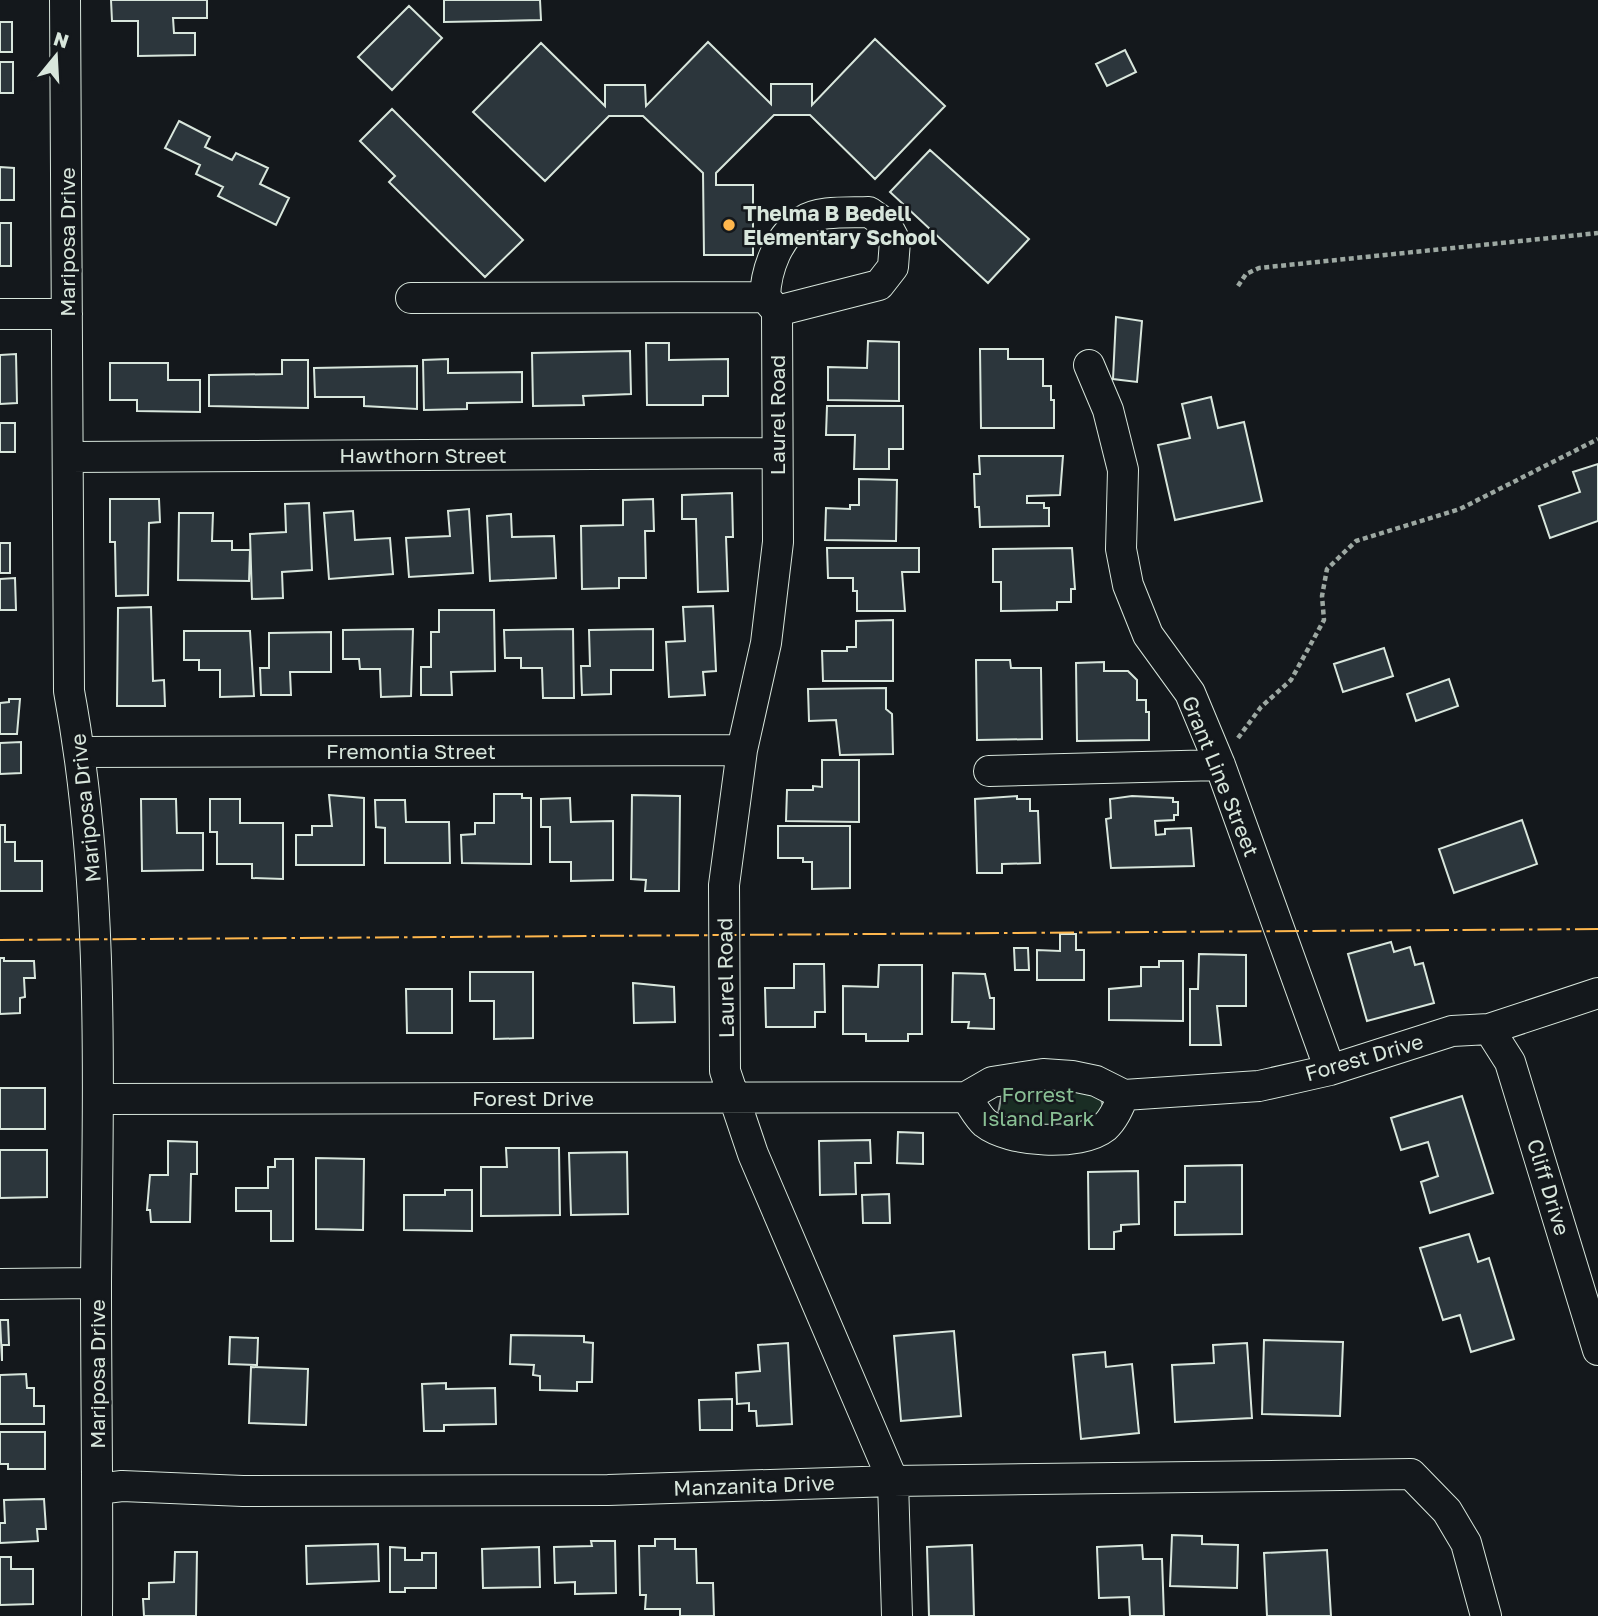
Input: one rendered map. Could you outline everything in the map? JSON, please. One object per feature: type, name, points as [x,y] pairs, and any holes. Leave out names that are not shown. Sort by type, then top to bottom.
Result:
[{"type":"street","name":"Mariposa Drive","points":[[65,0],[69,691],[80,752],[95,902],[99,1099],[96,1283],[97,1616]]},
{"type":"street","name":"Laurel Road","points":[[411,298],[771,304],[778,542],[766,643],[742,750],[724,886],[725,1071],[803,1273],[893,1481],[897,1616]]},
{"type":"street","points":[[0,314],[67,314]]},
{"type":"street","name":"Grant Line Street","points":[[1089,365],[1108,410],[1121,461],[1124,492],[1121,549],[1128,585],[1148,635],[1190,693],[1220,765],[1330,1070]]},
{"type":"street","name":"Hawthorn Street","points":[[69,457],[776,453]]},
{"type":"street","name":"Fremontia Street","points":[[80,752],[742,750]]},
{"type":"street","points":[[989,771],[1220,765]]},
{"type":"street","name":"Forest Drive","points":[[99,1099],[966,1097],[992,1082],[1043,1074],[1096,1081],[1124,1095],[1259,1086],[1330,1070],[1452,1031],[1489,1029],[1598,993]]},
{"type":"street","name":"Cliff Drive","points":[[1489,1029],[1510,1062],[1598,1350]]},
{"type":"street","points":[[966,1097],[984,1122],[1003,1133],[1059,1139],[1084,1136],[1103,1128],[1112,1119],[1124,1095]]},
{"type":"street","points":[[0,1284],[96,1283]]},
{"type":"street","name":"Manzanita Drive","points":[[98,1489],[121,1486],[243,1491],[608,1490],[893,1481],[1411,1474],[1447,1511],[1466,1543],[1486,1616]]},
{"type":"path","points":[[1238,286],[1246,274],[1259,268],[1598,233]]},
{"type":"path","points":[[1220,765],[1261,707],[1292,680],[1324,620],[1322,596],[1327,569],[1356,541],[1460,509],[1598,439]]},
{"type":"green space","name":"Forrest Island Park","points":[[1036,1084],[1100,1095],[1103,1107],[1081,1124],[1068,1127],[1039,1128],[997,1119],[1001,1098],[1015,1087]]},
{"type":"building","points":[[111,0],[207,0],[207,18],[173,18],[174,33],[195,33],[195,55],[138,56],[138,21],[112,21]]},
{"type":"building","points":[[444,0],[540,0],[541,20],[444,22]]},
{"type":"building","points":[[409,6],[442,38],[392,90],[358,57]]},
{"type":"building","points":[[0,22],[12,22],[12,52],[0,52]]},
{"type":"building","points":[[875,39],[945,106],[875,179],[810,115],[774,115],[716,173],[716,185],[753,185],[753,255],[704,255],[703,173],[643,116],[609,116],[545,181],[473,112],[541,43],[605,106],[605,85],[645,85],[646,106],[708,42],[771,104],[771,84],[812,84],[812,105]]},
{"type":"building","points":[[1125,50],[1136,72],[1107,86],[1096,64]]},
{"type":"building","points":[[0,62],[13,62],[13,93],[0,93]]},
{"type":"building","points":[[392,109],[523,240],[485,277],[389,182],[395,176],[360,141]]},
{"type":"building","points":[[179,121],[210,137],[205,147],[232,160],[236,153],[268,168],[260,184],[289,198],[276,225],[218,196],[223,187],[196,174],[200,165],[165,148]]},
{"type":"building","points":[[930,150],[1029,239],[988,283],[890,192]]},
{"type":"building","points":[[0,167],[14,168],[14,200],[0,200]]},
{"type":"building","points":[[0,223],[11,223],[11,266],[0,266]]},
{"type":"building","points":[[1116,317],[1142,321],[1137,382],[1113,379]]},
{"type":"building","points":[[868,341],[899,342],[899,401],[828,400],[828,367],[867,368]]},
{"type":"building","points":[[646,343],[669,343],[669,360],[728,359],[728,396],[703,396],[703,405],[647,405]]},
{"type":"building","points":[[980,349],[1008,349],[1008,359],[1043,359],[1043,386],[1051,386],[1051,400],[1054,400],[1054,428],[981,428]]},
{"type":"building","points":[[630,351],[631,394],[583,396],[584,405],[533,406],[532,353]]},
{"type":"building","points":[[16,354],[17,403],[0,404],[0,355]]},
{"type":"building","points":[[448,359],[448,373],[522,372],[522,402],[467,403],[467,409],[424,410],[423,360]]},
{"type":"building","points":[[282,360],[308,360],[308,408],[209,406],[209,375],[282,374]]},
{"type":"building","points":[[110,363],[168,363],[168,380],[200,380],[200,412],[137,411],[137,400],[110,400]]},
{"type":"building","points":[[417,366],[417,409],[364,406],[364,397],[315,397],[314,368]]},
{"type":"building","points":[[1211,397],[1218,428],[1244,422],[1262,501],[1175,520],[1158,445],[1190,438],[1182,404]]},
{"type":"building","points":[[827,406],[903,406],[903,449],[889,449],[889,469],[854,469],[855,435],[826,435]]},
{"type":"building","points":[[0,423],[15,423],[15,452],[0,452]]},
{"type":"building","points":[[979,456],[1063,456],[1060,495],[1027,496],[1027,503],[1044,503],[1044,508],[1049,508],[1049,526],[980,527],[979,507],[975,507],[974,474],[980,474]]},
{"type":"building","points":[[1598,464],[1598,521],[1550,538],[1539,506],[1580,492],[1573,472]]},
{"type":"building","points":[[859,479],[897,480],[896,541],[825,540],[826,508],[850,509],[850,505],[859,505]]},
{"type":"building","points":[[732,493],[733,537],[726,537],[728,591],[698,592],[696,519],[682,519],[682,495]]},
{"type":"building","points":[[110,499],[159,499],[160,522],[149,523],[148,595],[116,596],[115,542],[110,542]]},
{"type":"building","points":[[653,499],[654,531],[645,531],[646,578],[619,578],[619,588],[582,589],[581,526],[623,525],[623,500]]},
{"type":"building","points":[[309,503],[312,570],[282,572],[283,598],[252,599],[250,534],[286,532],[285,504]]},
{"type":"building","points":[[469,509],[473,573],[409,577],[406,538],[450,536],[448,511]]},
{"type":"building","points":[[353,511],[355,540],[390,538],[393,574],[329,579],[324,513]]},
{"type":"building","points":[[179,513],[213,513],[212,541],[232,541],[232,550],[250,550],[249,581],[178,580]]},
{"type":"building","points":[[511,514],[512,537],[554,536],[556,578],[490,581],[487,516]]},
{"type":"building","points":[[0,543],[10,543],[10,573],[0,573]]},
{"type":"building","points":[[827,548],[919,548],[919,572],[902,572],[905,611],[857,611],[857,591],[853,591],[853,578],[828,578]]},
{"type":"building","points":[[1072,548],[1075,589],[1071,589],[1071,602],[1057,602],[1057,610],[1001,611],[1001,582],[993,582],[993,549]]},
{"type":"building","points":[[15,578],[16,610],[0,610],[0,579]]},
{"type":"building","points":[[713,606],[716,671],[703,672],[705,695],[669,697],[666,642],[685,641],[683,607]]},
{"type":"building","points":[[151,607],[153,681],[164,680],[165,706],[117,706],[118,608]]},
{"type":"building","points":[[439,610],[494,610],[495,671],[451,672],[452,695],[421,695],[421,667],[431,667],[431,632],[439,632]]},
{"type":"building","points":[[893,620],[893,681],[823,681],[822,651],[847,651],[847,647],[856,647],[856,621]]},
{"type":"building","points":[[413,629],[411,696],[381,697],[380,669],[360,669],[359,659],[343,659],[343,630]]},
{"type":"building","points":[[573,629],[574,698],[543,698],[542,668],[521,668],[521,658],[505,658],[504,630]]},
{"type":"building","points":[[653,629],[653,670],[611,670],[611,694],[582,695],[581,666],[590,666],[589,630]]},
{"type":"building","points":[[184,631],[250,631],[254,696],[220,697],[220,670],[199,670],[199,660],[184,660]]},
{"type":"building","points":[[331,632],[331,672],[290,672],[291,695],[261,695],[260,668],[269,668],[269,633]]},
{"type":"building","points":[[1384,648],[1393,676],[1343,692],[1334,664]]},
{"type":"building","points":[[976,660],[1010,660],[1011,668],[1041,668],[1042,739],[977,740]]},
{"type":"building","points":[[1104,662],[1104,671],[1128,671],[1137,680],[1137,700],[1146,700],[1146,712],[1149,712],[1149,740],[1077,741],[1076,663]]},
{"type":"building","points":[[1449,679],[1458,706],[1416,721],[1407,694]]},
{"type":"building","points":[[886,688],[886,709],[892,714],[893,754],[840,755],[836,720],[809,721],[808,689]]},
{"type":"building","points":[[9,699],[20,699],[17,734],[0,734],[0,703],[9,702]]},
{"type":"building","points":[[21,742],[21,773],[0,774],[0,743]]},
{"type":"building","points":[[822,760],[859,760],[859,822],[786,821],[787,790],[813,790],[813,786],[822,787]]},
{"type":"building","points":[[494,794],[522,794],[522,798],[531,798],[531,864],[462,863],[461,835],[475,834],[475,823],[494,823]]},
{"type":"building","points":[[329,795],[364,798],[364,865],[296,865],[296,835],[312,835],[312,826],[332,826]]},
{"type":"building","points":[[632,795],[680,796],[679,891],[645,891],[646,880],[631,879]]},
{"type":"building","points":[[1017,796],[1017,799],[1030,799],[1030,811],[1038,811],[1040,863],[1002,864],[1002,873],[977,873],[975,799]]},
{"type":"building","points":[[1132,796],[1173,798],[1173,802],[1178,802],[1178,815],[1174,815],[1174,820],[1155,821],[1156,835],[1165,834],[1165,829],[1191,828],[1194,866],[1111,868],[1106,819],[1111,818],[1110,799]]},
{"type":"building","points":[[570,798],[571,822],[613,821],[613,880],[571,881],[571,862],[550,862],[550,827],[541,827],[541,799]]},
{"type":"building","points":[[141,799],[176,799],[177,833],[203,833],[203,870],[142,871]]},
{"type":"building","points":[[210,799],[240,799],[240,823],[283,823],[283,879],[252,878],[252,864],[217,864],[217,832],[210,832]]},
{"type":"building","points":[[375,800],[405,800],[406,822],[449,822],[450,863],[385,863],[385,828],[376,827]]},
{"type":"building","points":[[1522,820],[1537,864],[1454,893],[1439,849]]},
{"type":"building","points":[[0,825],[5,825],[5,842],[15,842],[15,861],[42,861],[42,891],[0,891]]},
{"type":"building","points":[[778,826],[850,826],[850,888],[812,889],[812,862],[803,862],[803,858],[778,858]]},
{"type":"building","points":[[1060,934],[1076,934],[1076,950],[1084,950],[1084,980],[1037,980],[1037,950],[1060,951]]},
{"type":"building","points":[[1391,942],[1394,952],[1410,947],[1415,965],[1423,963],[1434,1003],[1367,1021],[1348,954]]},
{"type":"building","points":[[1014,948],[1028,948],[1029,970],[1015,970]]},
{"type":"building","points":[[1199,954],[1246,955],[1246,1006],[1217,1006],[1221,1045],[1190,1045],[1190,989],[1198,989]]},
{"type":"building","points":[[0,958],[4,958],[4,961],[34,961],[35,978],[24,978],[25,997],[20,998],[20,1013],[0,1014]]},
{"type":"building","points":[[1159,961],[1183,961],[1183,1021],[1109,1020],[1109,989],[1141,986],[1141,967],[1159,967]]},
{"type":"building","points":[[794,964],[824,964],[825,1012],[815,1012],[815,1027],[766,1027],[765,988],[794,988]]},
{"type":"building","points":[[879,965],[922,965],[922,1034],[908,1034],[908,1041],[866,1041],[866,1034],[843,1034],[843,986],[878,987]]},
{"type":"building","points":[[470,972],[533,972],[533,1038],[494,1039],[494,1001],[470,1001]]},
{"type":"building","points":[[953,973],[985,974],[990,998],[994,998],[994,1029],[968,1028],[969,1022],[952,1022]]},
{"type":"building","points":[[633,983],[674,987],[675,1022],[634,1023]]},
{"type":"building","points":[[406,989],[452,989],[452,1033],[407,1033]]},
{"type":"building","points":[[0,1088],[45,1088],[45,1129],[0,1129]]},
{"type":"building","points":[[1462,1096],[1493,1193],[1430,1213],[1421,1182],[1438,1176],[1428,1142],[1401,1150],[1391,1118]]},
{"type":"building","points":[[898,1132],[923,1133],[923,1164],[897,1163]]},
{"type":"building","points":[[870,1140],[871,1163],[855,1163],[856,1194],[820,1195],[819,1141]]},
{"type":"building","points":[[168,1141],[197,1142],[197,1174],[191,1174],[190,1222],[151,1222],[150,1210],[147,1210],[150,1175],[168,1175]]},
{"type":"building","points":[[506,1148],[559,1148],[560,1215],[481,1216],[481,1167],[507,1167]]},
{"type":"building","points":[[0,1150],[47,1150],[47,1197],[0,1198]]},
{"type":"building","points":[[627,1152],[628,1214],[571,1215],[569,1153]]},
{"type":"building","points":[[316,1158],[364,1159],[363,1230],[316,1229]]},
{"type":"building","points":[[275,1159],[293,1159],[293,1241],[271,1241],[271,1211],[236,1211],[236,1188],[268,1188],[268,1167],[275,1167]]},
{"type":"building","points":[[1242,1165],[1242,1234],[1175,1235],[1175,1202],[1185,1202],[1185,1166]]},
{"type":"building","points":[[1138,1171],[1139,1224],[1121,1225],[1121,1231],[1114,1232],[1114,1249],[1089,1249],[1088,1172]]},
{"type":"building","points":[[445,1190],[472,1190],[472,1231],[404,1230],[404,1195],[445,1195]]},
{"type":"building","points":[[889,1194],[890,1223],[863,1223],[862,1195]]},
{"type":"building","points":[[1469,1234],[1478,1262],[1489,1258],[1514,1339],[1471,1352],[1460,1315],[1443,1320],[1420,1248]]},
{"type":"building","points":[[0,1320],[8,1320],[9,1345],[2,1345],[2,1361]]},
{"type":"building","points":[[954,1331],[961,1416],[901,1421],[894,1336]]},
{"type":"building","points":[[511,1335],[584,1336],[584,1342],[593,1343],[592,1382],[577,1382],[577,1391],[540,1390],[540,1376],[533,1375],[534,1365],[510,1364]]},
{"type":"building","points":[[230,1337],[258,1338],[257,1365],[229,1364]]},
{"type":"building","points":[[1264,1340],[1343,1342],[1340,1416],[1262,1414]]},
{"type":"building","points":[[788,1343],[792,1424],[757,1426],[756,1411],[749,1411],[749,1403],[737,1404],[736,1373],[760,1371],[758,1345]]},
{"type":"building","points":[[1247,1343],[1252,1418],[1175,1422],[1172,1365],[1214,1363],[1213,1345]]},
{"type":"building","points":[[1105,1352],[1106,1367],[1132,1364],[1139,1433],[1081,1439],[1073,1355]]},
{"type":"building","points":[[251,1367],[308,1369],[306,1425],[249,1423]]},
{"type":"building","points":[[26,1374],[27,1388],[34,1388],[34,1406],[44,1406],[44,1424],[0,1424],[0,1375]]},
{"type":"building","points":[[446,1383],[446,1389],[495,1388],[496,1424],[444,1425],[444,1431],[424,1431],[422,1384]]},
{"type":"building","points":[[732,1399],[732,1430],[700,1430],[699,1400]]},
{"type":"building","points":[[0,1432],[45,1432],[45,1469],[8,1469],[8,1464],[0,1464]]},
{"type":"building","points":[[44,1499],[46,1529],[37,1529],[38,1541],[0,1543],[0,1523],[5,1523],[4,1500]]},
{"type":"building","points":[[1172,1535],[1202,1536],[1202,1544],[1238,1545],[1237,1588],[1170,1586]]},
{"type":"building","points":[[655,1539],[675,1539],[675,1549],[696,1549],[697,1583],[713,1583],[714,1616],[680,1616],[680,1609],[645,1609],[646,1595],[640,1595],[639,1546],[655,1546]]},
{"type":"building","points":[[591,1541],[615,1541],[616,1593],[575,1594],[575,1582],[555,1583],[554,1547],[592,1546]]},
{"type":"building","points":[[378,1544],[379,1581],[307,1584],[306,1546]]},
{"type":"building","points":[[972,1545],[974,1616],[929,1616],[927,1547]]},
{"type":"building","points":[[1142,1545],[1143,1559],[1162,1559],[1164,1616],[1130,1616],[1129,1597],[1099,1598],[1097,1547]]},
{"type":"building","points":[[390,1547],[405,1548],[405,1560],[422,1560],[422,1553],[436,1553],[436,1588],[405,1588],[405,1592],[390,1592]]},
{"type":"building","points":[[539,1547],[540,1587],[483,1588],[482,1549]]},
{"type":"building","points":[[1327,1550],[1331,1616],[1267,1616],[1264,1553]]},
{"type":"building","points":[[175,1552],[197,1552],[196,1616],[144,1616],[143,1599],[149,1599],[149,1583],[174,1582]]},
{"type":"building","points":[[0,1557],[11,1557],[11,1569],[33,1569],[33,1604],[0,1605]]},
{"type":"power","points":[[0,940],[1598,929]]},
{"type":"place","name":"Thelma B Bedell Elementary School","points":[[729,225]]}]
